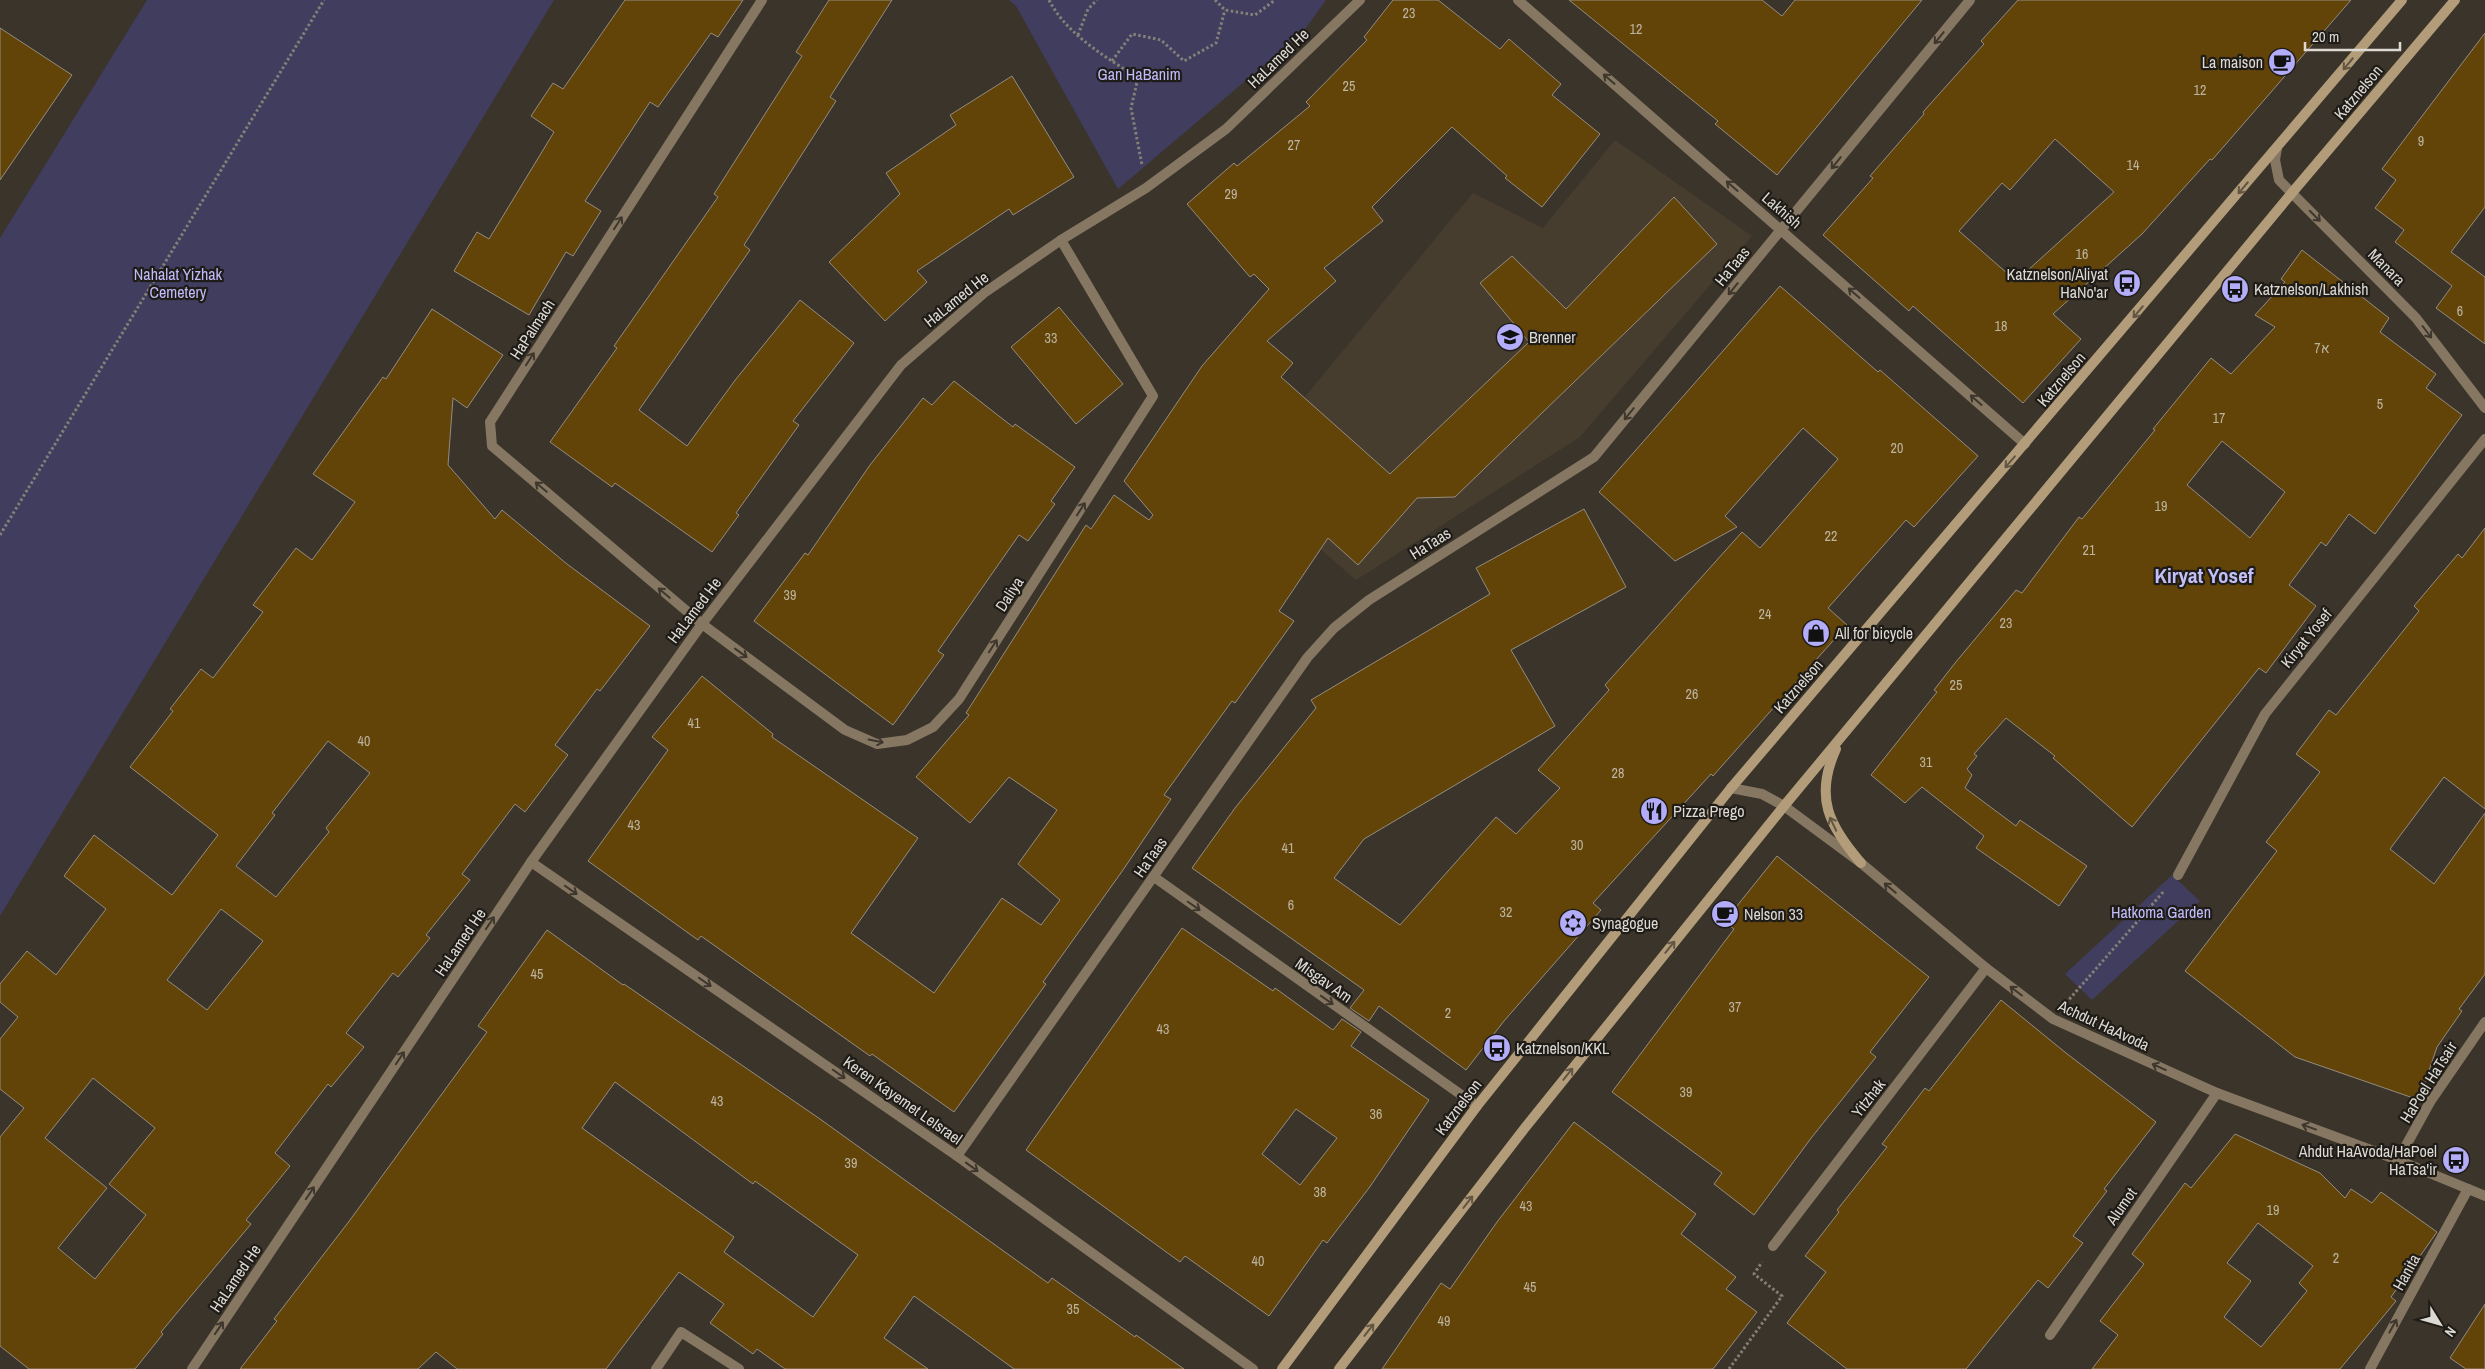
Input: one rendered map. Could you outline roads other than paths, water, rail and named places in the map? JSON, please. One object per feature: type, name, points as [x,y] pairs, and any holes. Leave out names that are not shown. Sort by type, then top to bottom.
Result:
[{"type":"street","name":"HaPalmach","points":[[702,624],[492,446],[490,422],[762,0]]},
{"type":"street","name":"HaLamed He","points":[[192,1369],[531,862],[702,624],[901,365],[984,293],[1061,240],[1146,188],[1226,129],[1360,0]]},
{"type":"street","name":"Lakhish","points":[[1518,0],[1782,229],[2025,444]]},
{"type":"street","name":"HaTaas","points":[[957,1156],[1307,658],[1334,628],[1368,600],[1594,457],[1970,0]]},
{"type":"street","name":"Katznelson","points":[[1282,1369],[1477,1106],[1731,788],[2402,0]]},
{"type":"street","name":"Katznelson","points":[[1339,1369],[1524,1129],[1784,806],[2291,194],[2455,0]]},
{"type":"street","name":"Manara","points":[[2277,148],[2275,160],[2279,180],[2416,318],[2485,408]]},
{"type":"street","name":"Daliya","points":[[702,624],[845,730],[877,744],[907,740],[933,727],[952,706],[1153,396],[1061,240]]},
{"type":"street","name":"Kiryat Yosef","points":[[2178,875],[2265,714],[2485,438]]},
{"type":"street","points":[[1842,735],[1829,765],[1824,783],[1826,802],[1838,834],[1861,863]]},
{"type":"street","name":"Achdut HaAvoda","points":[[1731,788],[1762,794],[1784,806],[1861,863],[1986,968],[2053,1019],[2217,1093],[2398,1160],[2485,1196]]},
{"type":"street","name":"Keren Kayemet LeIsrael","points":[[531,862],[957,1156],[1253,1369]]},
{"type":"street","name":"Misgav Am","points":[[1154,877],[1477,1106]]},
{"type":"street","name":"Yitzhak","points":[[1773,1246],[1986,968]]},
{"type":"street","name":"HaPoel HaTsair","points":[[2398,1160],[2430,1102],[2485,1022]]},
{"type":"street","name":"Alumot","points":[[2050,1335],[2217,1093]]},
{"type":"street","name":"Hanita","points":[[2370,1369],[2468,1190]]},
{"type":"street","points":[[656,1369],[681,1332],[739,1369]]},
{"type":"place","name":"La maison","points":[[2282,62]]},
{"type":"place","name":"Katznelson/Aliyat HaNo'ar","points":[[2127,283]]},
{"type":"place","name":"Katznelson/Lakhish","points":[[2235,289]]},
{"type":"place","name":"Brenner","points":[[1510,337]]},
{"type":"place","name":"All for bicycle","points":[[1816,633]]},
{"type":"place","name":"Pizza Prego","points":[[1654,811]]},
{"type":"place","name":"Nelson 33","points":[[1725,914]]},
{"type":"place","name":"Synagogue","points":[[1573,923]]},
{"type":"place","name":"Katznelson/KKL","points":[[1497,1048]]},
{"type":"place","name":"Ahdut HaAvoda/HaPoel HaTsa'ir","points":[[2456,1160]]},
{"type":"district","name":"Kiryat Yosef","points":[[2204,575]]},
{"type":"park label","name":"Gan HaBanim","points":[[1139,74]]},
{"type":"park label","name":"Nahalat Yizhak Cemetery","points":[[178,283]]},
{"type":"park label","name":"Hatkoma Garden","points":[[2161,912]]}]
